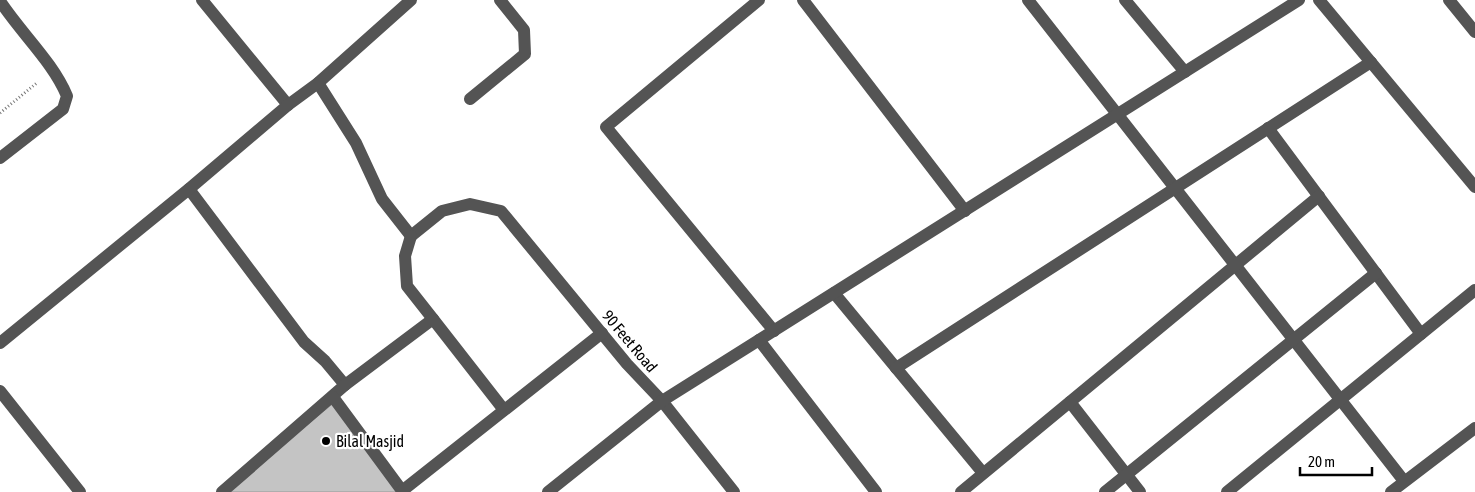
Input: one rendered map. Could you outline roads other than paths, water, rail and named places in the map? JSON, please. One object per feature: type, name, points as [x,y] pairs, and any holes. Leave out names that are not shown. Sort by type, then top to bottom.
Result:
[{"type":"street","points":[[202,0],[291,102]]},
{"type":"street","points":[[291,102],[318,83],[410,0]]},
{"type":"street","points":[[0,343],[189,189],[410,0]]},
{"type":"street","points":[[470,99],[524,54],[524,30],[500,0]]},
{"type":"street","points":[[760,0],[606,127],[774,331]]},
{"type":"street","points":[[803,0],[965,211]]},
{"type":"street","points":[[1028,0],[1404,481]]},
{"type":"street","points":[[1125,0],[1185,72]]},
{"type":"street","points":[[552,491],[662,401],[1299,0]]},
{"type":"street","points":[[1319,0],[1475,188]]},
{"type":"street","points":[[1449,0],[1475,32]]},
{"type":"street","points":[[0,1],[10,18],[61,81],[67,96],[63,109],[0,158]]},
{"type":"street","points":[[896,368],[1371,62]]},
{"type":"street","points":[[318,83],[356,144],[382,199],[411,236],[406,256],[407,286],[504,410]]},
{"type":"street","points":[[1268,128],[1421,334]]},
{"type":"street","points":[[189,189],[304,342],[325,361],[345,385]]},
{"type":"street","points":[[961,492],[1319,196]]},
{"type":"street","name":"90 Feet Road","points":[[411,236],[442,211],[470,204],[501,211],[627,364],[662,401],[734,492]]},
{"type":"street","points":[[1105,492],[1376,273]]},
{"type":"street","points":[[1227,492],[1475,290]]},
{"type":"street","points":[[834,293],[983,473]]},
{"type":"street","points":[[222,492],[345,385],[434,319]]},
{"type":"street","points":[[333,397],[402,491],[602,333]]},
{"type":"street","points":[[758,340],[876,492]]},
{"type":"street","points":[[0,391],[80,492]]},
{"type":"street","points":[[1070,402],[1140,492]]},
{"type":"street","points":[[1391,492],[1475,428]]},
{"type":"place","name":"Bilal Masjid","points":[[326,441]]}]
